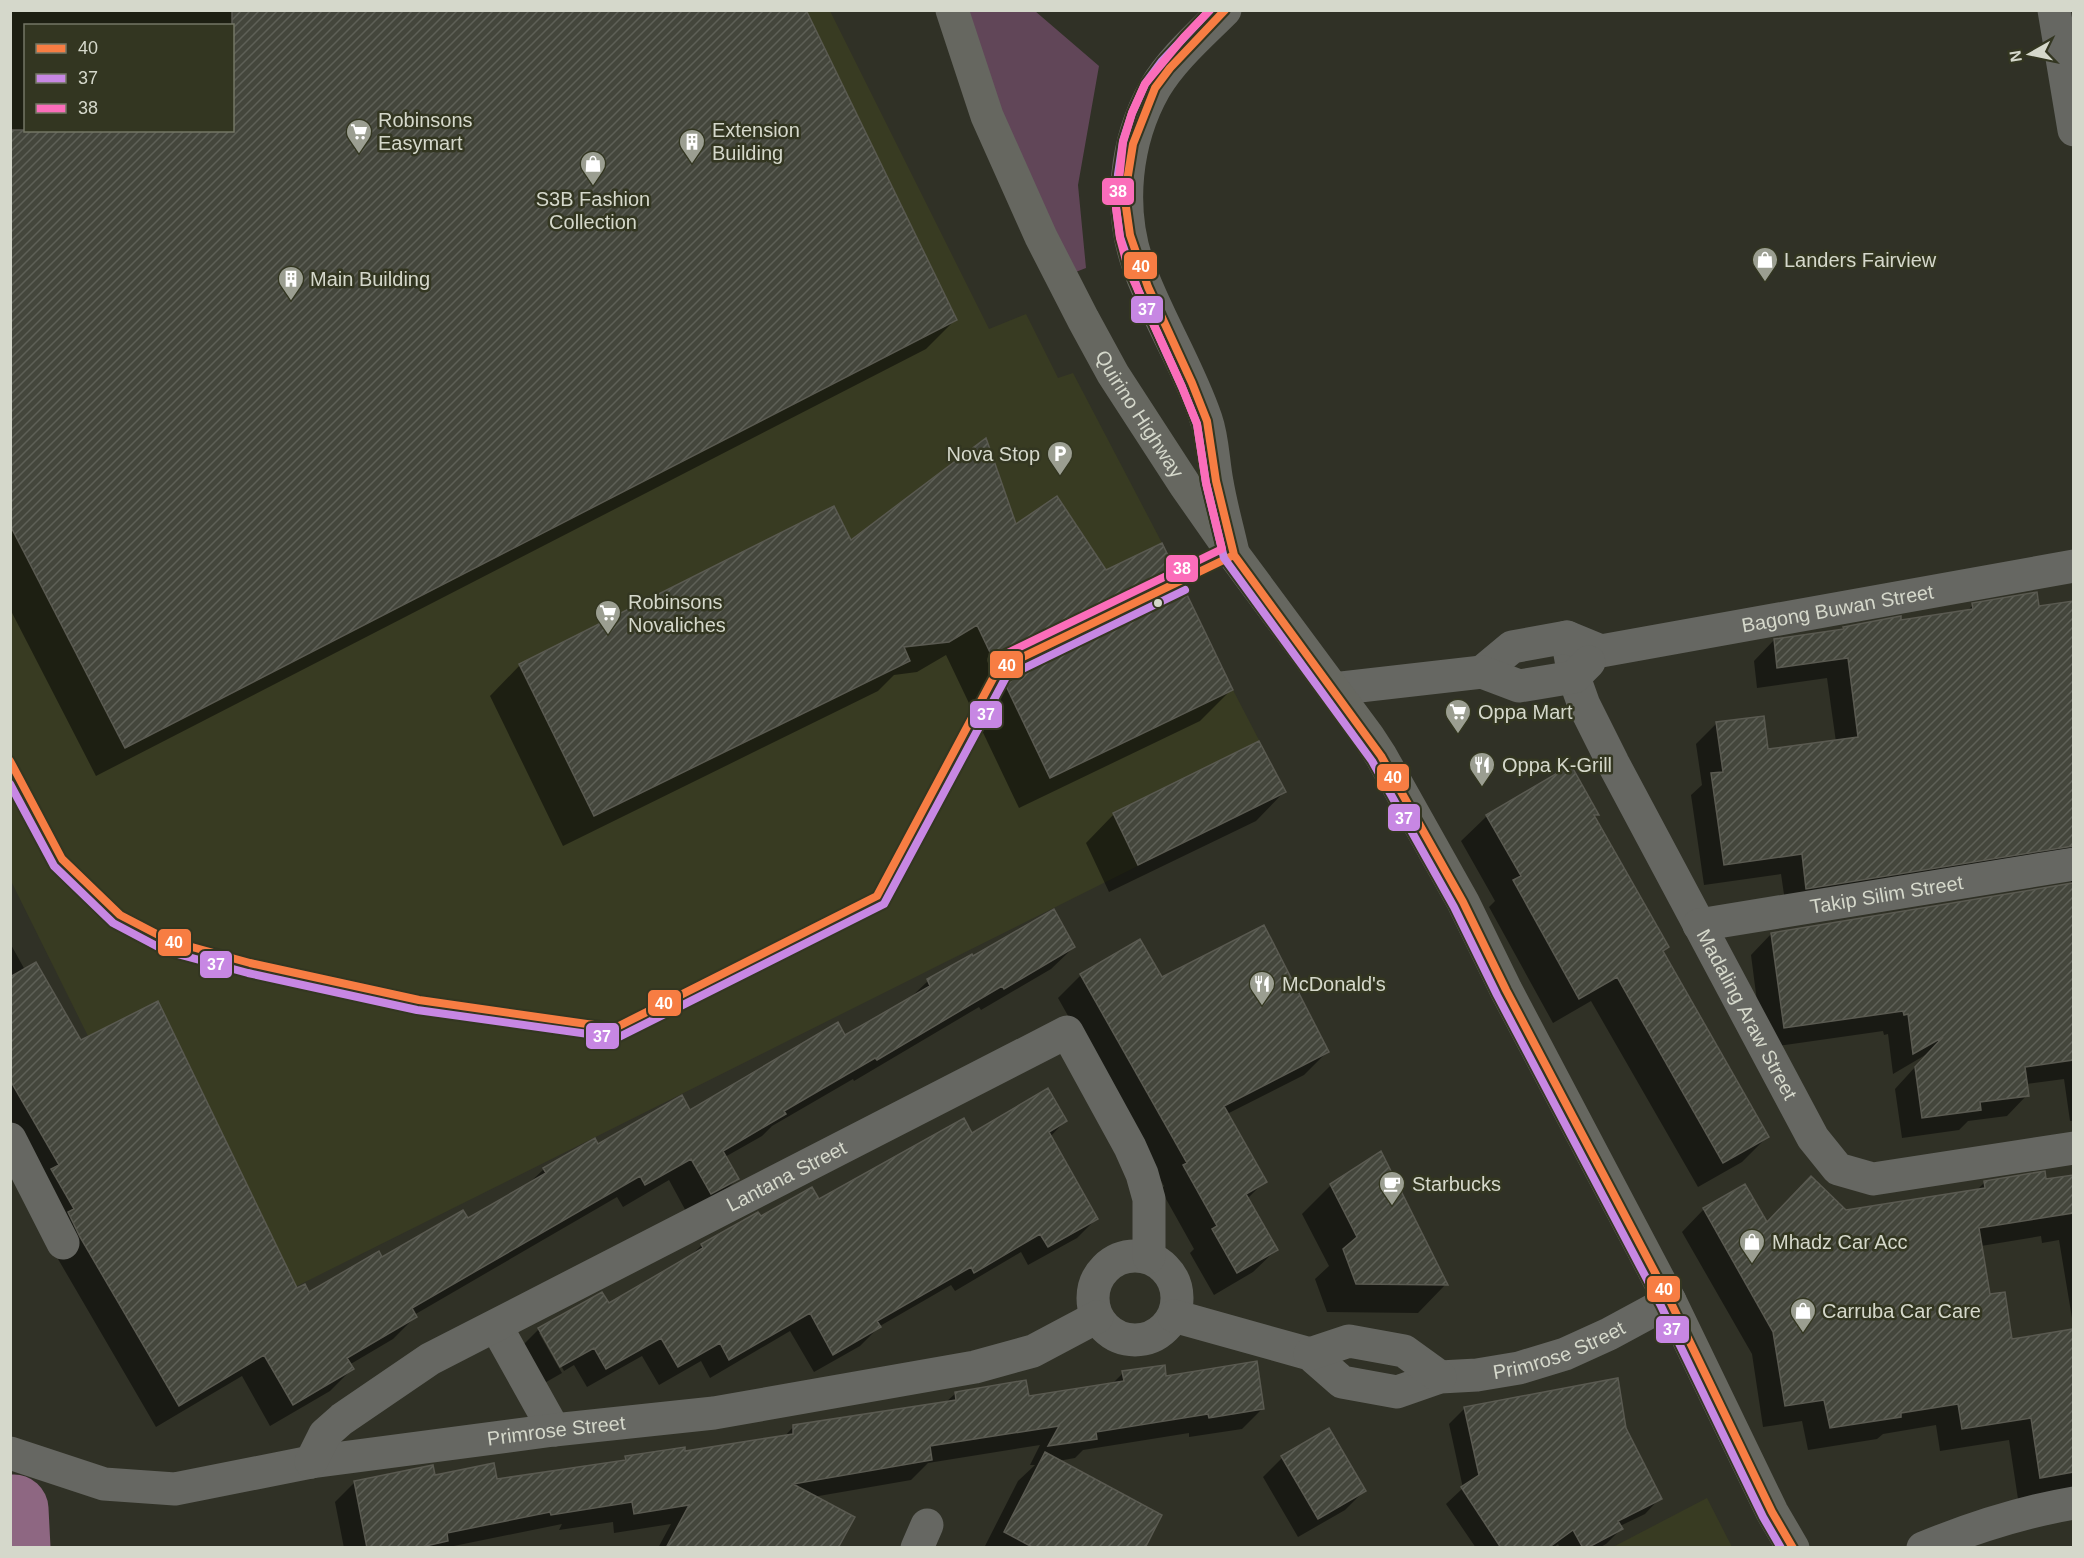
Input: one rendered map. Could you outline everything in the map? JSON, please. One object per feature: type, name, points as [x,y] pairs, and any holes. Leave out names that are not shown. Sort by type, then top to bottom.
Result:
[{"type":"main road","name":"Quirino Highway","points":[[952,10],[987,116],[1041,237],[1113,374],[1234,555],[1381,756],[1463,902],[1506,990],[1670,1301],[1772,1512],[1793,1548]]},
{"type":"main road","points":[[1225,10],[1192,44],[1155,88],[1133,144],[1126,207],[1130,236],[1138,264],[1207,421],[1216,481],[1234,555]]},
{"type":"street","points":[[2055,10],[2073,130]]},
{"type":"street","name":"Bagong Buwan Street","points":[[1600,651],[2073,566]]},
{"type":"street","points":[[1333,689],[1482,672],[1519,686],[1574,677],[1600,651],[1567,637],[1512,647],[1482,672]]},
{"type":"street","name":"Madaling Araw Street","points":[[1567,637],[1574,677],[1584,705],[1612,763],[1813,1138],[1838,1169],[1873,1179],[2073,1148]]},
{"type":"street","name":"Takip Silim Street","points":[[1699,925],[2073,864]]},
{"type":"street","name":"Lantana Street","points":[[311,1462],[325,1434],[342,1419],[430,1359],[1067,1032],[1142,1174],[1149,1199],[1149,1257]]},
{"type":"street","points":[[10,1139],[63,1243]]},
{"type":"street","points":[[1132,1255],[1149,1257],[1164,1266],[1174,1281],[1177,1298],[1174,1316],[1162,1331],[1145,1340],[1126,1340],[1109,1332],[1097,1317],[1092,1301],[1094,1285],[1102,1270],[1116,1259],[1132,1255]]},
{"type":"street","name":"Primrose Street","points":[[1174,1316],[1310,1354],[1342,1382],[1397,1392],[1440,1377],[1477,1375],[1519,1368],[1565,1354],[1609,1334],[1670,1301]]},
{"type":"street","name":"Primrose Street","points":[[10,1453],[104,1484],[175,1489],[311,1462],[554,1430],[714,1413],[975,1366],[1033,1351],[1097,1317]]},
{"type":"street","points":[[496,1326],[554,1430]]},
{"type":"street","points":[[1923,1548],[1965,1531],[2021,1513],[2073,1503]]},
{"type":"shaded area","name":"Robinsons Novaliches","points":[[11,11],[830,11],[989,329],[1026,314],[1058,378],[1073,373],[1162,543],[1233,690],[1286,792],[229,1320],[11,881]]},
{"type":"shaded area","points":[[965,11],[1035,11],[1099,66],[1078,185],[1086,268],[1073,273],[996,105]]},
{"type":"shaded area","points":[[1707,1498],[1732,1547],[1613,1547]]},
{"type":"building","name":"Main Building","points":[[232,10],[806,10],[957,320],[125,748],[10,525],[10,130],[24,130],[24,132],[234,132],[234,24],[232,24]]},
{"type":"building","name":"Nova Stop","points":[[986,438],[1016,524],[1057,496],[1106,570],[1162,543],[1233,690],[1050,778],[977,625],[949,642],[904,647],[910,661],[594,816],[519,664],[834,506],[851,540]]},
{"type":"building","points":[[2037,592],[2039,606],[2073,601],[2073,846],[1806,889],[1802,854],[1724,865],[1711,773],[1723,772],[1716,722],[1764,716],[1768,749],[1858,737],[1848,658],[1777,668],[1774,639],[1844,629],[1843,627],[1901,616],[1901,620],[1973,609],[1972,603]]},
{"type":"building","points":[[1259,741],[1286,792],[1138,865],[1113,813]]},
{"type":"building","points":[[1571,765],[1599,815],[1594,815],[1669,947],[1663,951],[1769,1137],[1723,1163],[1617,977],[1579,999],[1513,880],[1521,876],[1486,815]]},
{"type":"building","points":[[2073,883],[2073,1060],[2025,1067],[2029,1096],[1980,1102],[1981,1110],[1922,1118],[1915,1067],[1943,1037],[1913,1054],[1908,1014],[1904,1015],[1903,1011],[1784,1028],[1771,933]]},
{"type":"building","points":[[1054,909],[1075,947],[1004,989],[1002,986],[877,1060],[875,1058],[784,1111],[786,1114],[723,1151],[739,1179],[711,1194],[691,1159],[645,1185],[640,1176],[412,1308],[417,1317],[347,1358],[354,1369],[293,1405],[264,1355],[179,1406],[80,1237],[68,1212],[74,1209],[51,1169],[59,1165],[10,1080],[10,977],[36,962],[81,1040],[158,1001],[297,1288],[305,1284],[309,1292],[379,1251],[382,1257],[463,1210],[468,1218],[546,1173],[543,1168],[595,1138],[598,1144],[682,1095],[690,1110],[838,1022],[845,1035],[930,986],[927,979],[972,954],[973,956]]},
{"type":"building","points":[[1264,925],[1329,1052],[1224,1106],[1267,1182],[1246,1194],[1278,1250],[1237,1273],[1212,1229],[1217,1226],[1183,1165],[1187,1163],[1080,974],[1140,939],[1162,977]]},
{"type":"building","points":[[1048,1088],[1067,1121],[1049,1132],[1098,1219],[1048,1247],[1040,1234],[974,1273],[971,1267],[877,1321],[881,1327],[833,1355],[810,1313],[729,1360],[720,1343],[678,1367],[661,1338],[606,1369],[594,1348],[560,1367],[538,1328],[602,1292],[609,1303],[703,1248],[701,1244],[758,1212],[761,1216],[812,1187],[819,1199],[964,1118],[972,1133]]},
{"type":"building","points":[[1381,1151],[1448,1285],[1356,1284],[1343,1249],[1357,1237],[1330,1184]]},
{"type":"building","points":[[2045,1171],[2046,1179],[2073,1175],[2073,1213],[1979,1228],[1990,1294],[2005,1292],[2012,1339],[2073,1329],[2073,1472],[2040,1478],[2031,1418],[1962,1429],[1958,1404],[1901,1413],[1901,1417],[1830,1428],[1824,1400],[1785,1406],[1773,1332],[1703,1208],[1745,1184],[1767,1222],[1811,1176],[1846,1210],[1985,1188],[1984,1181]]},
{"type":"building","points":[[1257,1361],[1264,1409],[1209,1418],[1208,1414],[1096,1432],[1097,1439],[1048,1446],[1059,1426],[930,1446],[932,1460],[793,1484],[855,1517],[838,1548],[666,1548],[689,1505],[634,1514],[632,1502],[551,1515],[550,1512],[447,1533],[448,1541],[417,1548],[367,1548],[354,1481],[433,1465],[435,1475],[494,1463],[497,1479],[626,1460],[625,1456],[685,1447],[685,1451],[793,1434],[793,1425],[956,1400],[955,1392],[1026,1380],[1029,1396],[1124,1381],[1122,1371],[1165,1365],[1166,1376]]},
{"type":"building","points":[[1618,1378],[1626,1428],[1662,1499],[1618,1521],[1623,1529],[1587,1548],[1583,1548],[1573,1530],[1548,1548],[1501,1548],[1461,1487],[1479,1475],[1464,1407]]},
{"type":"building","points":[[1329,1428],[1366,1491],[1318,1519],[1281,1456]]},
{"type":"building","points":[[1045,1452],[1162,1515],[1145,1548],[1034,1548],[1004,1532]]},
{"type":"waterway","points":[[14,1509],[16,1548]]},
{"type":"transit line","name":"37","points":[[1210,10],[1162,61],[1145,84],[1123,141],[1116,207],[1120,237],[1138,290],[1197,424],[1206,483],[1224,558],[1372,761],[1454,907],[1497,995],[1661,1306],[1763,1517],[1781,1548]]},
{"type":"transit line","name":"38","points":[[993,660],[1222,549],[1206,483],[1197,424],[1128,268],[1120,238],[1116,208],[1123,142],[1132,113],[1145,84],[1210,10]]},
{"type":"transit line","name":"40","points":[[1225,10],[1170,68],[1155,88],[1133,144],[1126,207],[1130,235],[1148,287],[1207,421],[1216,481],[1234,555],[1381,756],[1463,902],[1506,990],[1670,1301],[1772,1512],[1793,1548]]},
{"type":"transit line","name":"40","points":[[10,761],[62,859],[120,915],[170,941],[250,963],[419,1000],[615,1028],[877,896],[998,669],[1234,555]]},
{"type":"transit line","name":"37","points":[[10,784],[54,866],[113,923],[166,951],[248,973],[417,1010],[617,1038],[884,904],[1006,677],[1185,590]]},
{"type":"place","name":"Robinsons Easymart","points":[[359,155]]},
{"type":"place","name":"Extension Building","points":[[692,165]]},
{"type":"place","name":"S3B Fashion Collection","points":[[593,187]]},
{"type":"place","name":"Landers Fairview","points":[[1765,283]]},
{"type":"place","name":"Main Building","points":[[291,302]]},
{"type":"place","name":"Nova Stop","points":[[1060,477]]},
{"type":"place","name":"Robinsons Novaliches","points":[[608,636]]},
{"type":"place","name":"Oppa Mart","points":[[1458,735]]},
{"type":"place","name":"Oppa K-Grill","points":[[1482,788]]},
{"type":"place","name":"McDonald's","points":[[1262,1007]]},
{"type":"place","name":"Starbucks","points":[[1392,1207]]},
{"type":"place","name":"Mhadz Car Acc","points":[[1752,1265]]},
{"type":"place","name":"Carruba Car Care","points":[[1803,1334]]}]
